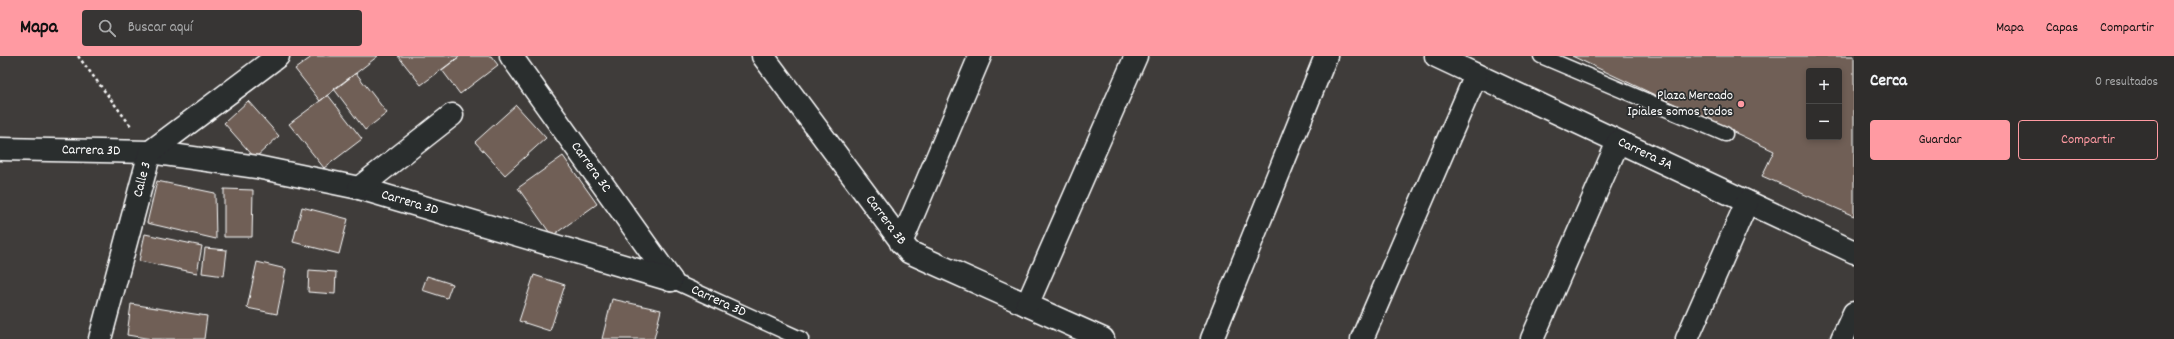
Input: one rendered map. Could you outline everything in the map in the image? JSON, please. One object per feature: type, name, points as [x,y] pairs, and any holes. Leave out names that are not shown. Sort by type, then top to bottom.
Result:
[{"type":"street","name":"Calle 3","points":[[100,339],[150,152],[278,56]]},
{"type":"street","name":"Carrera 3C","points":[[510,56],[671,280]]},
{"type":"street","name":"Carrera 3B","points":[[763,56],[909,252],[1103,339]]},
{"type":"street","points":[[901,243],[980,56]]},
{"type":"street","points":[[1027,305],[1136,56]]},
{"type":"street","points":[[1212,339],[1326,56]]},
{"type":"street","name":"Carrera 3A","points":[[1436,56],[1854,252]]},
{"type":"street","points":[[1362,339],[1476,75]]},
{"type":"street","points":[[359,188],[452,115]]},
{"type":"street","points":[[1532,339],[1618,142]]},
{"type":"street","name":"Carrera 3D","points":[[0,149],[150,152],[257,167],[359,188],[671,280]]},
{"type":"street","points":[[1687,339],[1747,202]]},
{"type":"street","points":[[1842,339],[1854,313]]},
{"type":"lane","points":[[1541,56],[1725,134]]},
{"type":"lane","name":"Carrera 3D","points":[[671,280],[801,339]]},
{"type":"path","points":[[78,56],[150,152]]},
{"type":"building","points":[[313,56],[378,56],[320,101],[295,69]]},
{"type":"building","points":[[398,56],[460,56],[421,85]]},
{"type":"building","points":[[460,56],[491,56],[498,65],[460,94],[442,70]]},
{"type":"building","name":"Plaza Mercado Ipiales somos todos","points":[[1572,56],[1854,56],[1854,216],[1762,176],[1774,151]]},
{"type":"building","points":[[356,73],[387,113],[365,130],[334,89]]},
{"type":"building","points":[[328,95],[362,139],[324,168],[289,124]]},
{"type":"building","points":[[248,101],[279,136],[255,158],[224,123]]},
{"type":"building","points":[[516,105],[546,138],[505,175],[475,142]]},
{"type":"building","points":[[563,156],[597,204],[552,236],[518,188]]},
{"type":"building","points":[[157,181],[215,193],[216,239],[147,223]]},
{"type":"building","points":[[224,189],[253,190],[252,237],[224,237]]},
{"type":"building","points":[[302,207],[348,219],[339,254],[293,242]]},
{"type":"building","points":[[145,234],[202,246],[197,273],[139,261]]},
{"type":"building","points":[[205,248],[227,250],[224,276],[202,273]]},
{"type":"building","points":[[257,262],[286,269],[277,314],[247,308]]},
{"type":"building","points":[[309,270],[336,272],[335,294],[308,292]]},
{"type":"building","points":[[534,275],[565,285],[550,331],[519,321]]},
{"type":"building","points":[[427,276],[452,284],[447,298],[422,290]]},
{"type":"building","points":[[612,299],[661,310],[654,339],[602,339]]},
{"type":"building","points":[[131,304],[207,316],[204,339],[152,339],[127,335]]},
{"type":"place","name":"Plaza Mercado Ipiales somos todos","points":[[1741,104]]}]
